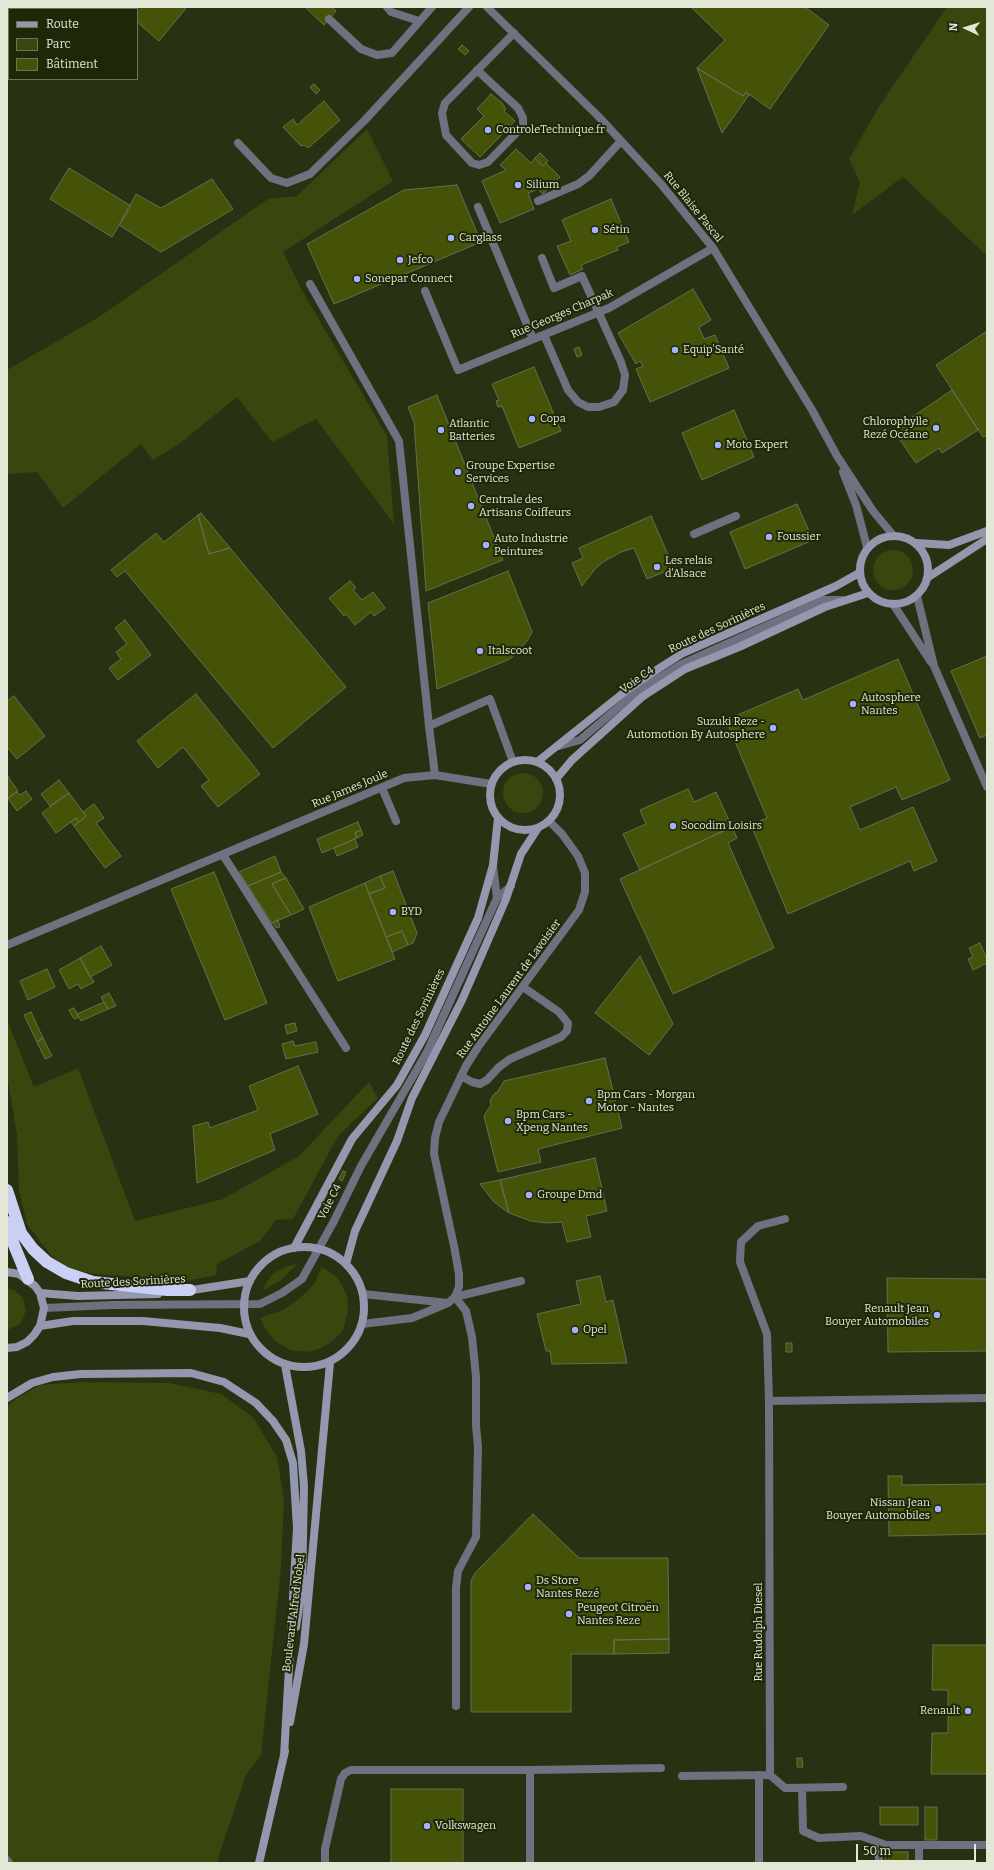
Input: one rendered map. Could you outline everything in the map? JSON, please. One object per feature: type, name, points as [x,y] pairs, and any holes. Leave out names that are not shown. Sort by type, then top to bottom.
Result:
[{"type":"highway","points":[[7,1190],[21,1233],[33,1249],[47,1262],[66,1273],[93,1282],[167,1290],[190,1290]]},
{"type":"highway","points":[[7,1222],[14,1245],[28,1279]]},
{"type":"main road","points":[[916,544],[949,545],[987,530]]},
{"type":"main road","points":[[893,535],[906,537],[916,544],[923,551],[927,559],[928,569],[927,578],[923,588],[917,596],[906,602],[893,604],[883,603],[868,593],[862,584],[859,573],[860,564],[867,547],[875,540],[883,536],[893,535]]},
{"type":"main road","points":[[927,578],[987,539]]},
{"type":"main road","name":"Route des Sorinières","points":[[537,762],[559,746],[627,690],[683,653],[836,586],[859,573]]},
{"type":"main road","points":[[556,779],[572,760],[642,697],[685,669],[842,600],[868,593]]},
{"type":"main road","points":[[491,784],[500,770],[513,762],[529,760],[537,762],[551,772],[556,779],[560,791],[559,804],[549,821],[538,828],[526,830],[514,829],[498,818]]},
{"type":"main road","name":"Route des Sorinières","points":[[294,1248],[352,1138],[397,1085],[425,1035],[478,918],[493,865],[498,818],[490,802],[491,784]]},
{"type":"main road","points":[[346,1264],[355,1231],[397,1142],[412,1098],[462,1000],[511,886],[521,854],[538,828]]},
{"type":"main road","points":[[294,1248],[318,1248],[338,1257],[346,1264],[357,1278],[363,1294],[364,1314],[362,1324],[353,1343],[346,1351],[330,1363],[314,1367],[299,1368],[285,1364],[266,1354],[249,1334],[244,1317],[245,1292],[250,1280],[261,1265],[268,1259],[285,1250],[294,1248]]},
{"type":"main road","points":[[7,1272],[19,1274],[28,1279],[40,1293],[44,1308],[40,1326],[34,1335],[26,1342],[7,1348]]},
{"type":"main road","name":"Route des Sorinières","points":[[40,1293],[78,1296],[162,1294],[250,1280]]},
{"type":"main road","points":[[40,1326],[73,1321],[142,1321],[220,1328],[249,1334]]},
{"type":"main road","name":"Boulevard Alfred Nobel","points":[[259,1863],[284,1756],[304,1644],[330,1363]]},
{"type":"main road","name":"Boulevard Alfred Nobel","points":[[285,1364],[301,1451],[304,1486],[302,1590],[288,1681]]},
{"type":"main road","points":[[7,1398],[32,1383],[53,1377],[81,1374],[171,1372],[203,1375],[224,1382],[256,1403],[273,1420],[286,1440],[293,1463],[297,1528],[284,1756]]},
{"type":"street","points":[[387,7],[391,12],[419,21]]},
{"type":"street","points":[[329,19],[361,49],[376,55],[392,53],[432,7]]},
{"type":"street","points":[[238,143],[271,178],[287,183],[310,174],[365,120],[469,7]]},
{"type":"street","name":"Rue Blaise Pascal","points":[[487,7],[621,141],[661,184],[714,248],[812,410],[837,456],[873,511],[893,535]]},
{"type":"street","points":[[477,70],[518,108],[523,118],[523,126],[488,162],[479,165],[472,163],[446,135],[442,113],[445,103],[477,70],[514,33]]},
{"type":"street","points":[[538,201],[578,184],[589,176],[621,141]]},
{"type":"street","points":[[478,208],[533,339]]},
{"type":"street","name":"Rue Georges Charpak","points":[[425,291],[458,370],[599,312],[714,248]]},
{"type":"street","points":[[542,258],[554,288],[582,276],[599,312],[625,375],[624,390],[614,402],[599,408],[588,407],[578,402],[568,390],[544,335]]},
{"type":"street","points":[[310,284],[399,441],[435,775]]},
{"type":"street","name":"Rue Blaise Pascal","points":[[837,456],[856,505],[867,547]]},
{"type":"street","points":[[694,534],[736,516]]},
{"type":"street","name":"Voie C4","points":[[824,600],[836,586]]},
{"type":"street","points":[[917,596],[934,666]]},
{"type":"street","name":"Voie C4","points":[[559,746],[580,740],[634,694],[680,665],[824,600],[842,600]]},
{"type":"street","points":[[893,604],[934,666],[987,787]]},
{"type":"street","points":[[429,726],[490,699],[513,762]]},
{"type":"street","name":"Voie C4","points":[[572,760],[580,740]]},
{"type":"street","name":"Rue James Joule","points":[[7,946],[404,778],[435,775],[491,784]]},
{"type":"street","points":[[382,788],[396,821]]},
{"type":"street","name":"Rue Antoine Laurent de Lavoisier","points":[[455,1297],[459,1287],[459,1274],[434,1154],[434,1138],[439,1122],[461,1076],[478,1047],[579,910],[585,892],[585,873],[578,856],[562,834],[549,821]]},
{"type":"street","points":[[223,855],[346,1048]]},
{"type":"street","points":[[493,865],[497,898]]},
{"type":"street","name":"Voie C4","points":[[44,1308],[114,1305],[260,1304],[282,1293],[302,1279],[361,1166],[427,1052],[497,898],[511,886]]},
{"type":"street","points":[[461,1076],[472,1082],[480,1084],[487,1080],[510,1058],[561,1037],[567,1031],[568,1023],[559,1012],[523,987]]},
{"type":"street","name":"Rue Rudolph Diesel","points":[[770,1775],[769,1401],[767,1334],[740,1262],[741,1242],[758,1226],[785,1219]]},
{"type":"street","points":[[362,1324],[412,1318],[448,1303],[455,1297],[521,1282]]},
{"type":"street","points":[[363,1294],[448,1303]]},
{"type":"street","points":[[455,1297],[466,1311],[472,1337],[476,1377],[476,1426],[478,1446],[476,1537],[458,1572],[456,1588],[456,1706]]},
{"type":"street","points":[[769,1401],[987,1398]]},
{"type":"street","points":[[325,1863],[324,1848],[341,1779],[345,1773],[351,1770],[661,1768]]},
{"type":"street","points":[[530,1770],[530,1863]]},
{"type":"street","points":[[682,1776],[770,1775],[785,1788],[843,1787]]},
{"type":"street","points":[[759,1776],[759,1863]]},
{"type":"street","points":[[802,1788],[803,1831],[819,1838],[861,1836],[886,1845],[987,1845]]},
{"type":"street","points":[[878,1843],[879,1863]]},
{"type":"street","points":[[919,1845],[919,1863]]},
{"type":"green space","points":[[947,7],[987,7],[987,256],[903,177],[852,215],[860,182],[849,159],[880,105]]},
{"type":"green space","points":[[367,129],[393,181],[283,252],[300,287],[387,436],[394,524],[316,419],[272,442],[237,397],[179,444],[153,460],[141,444],[63,508],[37,472],[7,474],[7,370],[99,317],[268,199],[297,196]]},
{"type":"green space","points":[[897,550],[904,553],[910,559],[913,570],[912,578],[904,587],[897,590],[889,590],[882,587],[874,578],[873,566],[876,559],[885,551]]},
{"type":"green space","points":[[519,773],[527,773],[534,776],[540,782],[543,793],[540,804],[534,810],[527,813],[519,813],[512,810],[506,804],[503,797],[503,789],[506,782],[512,776]]},
{"type":"green space","points":[[7,1020],[34,1087],[78,1068],[135,1221],[223,1199],[299,1156],[369,1082],[378,1098],[338,1136],[293,1219],[276,1220],[260,1241],[217,1264],[216,1275],[186,1281],[96,1274],[68,1269],[50,1254],[27,1224],[19,1190],[17,1135],[7,1075]]},
{"type":"green space","points":[[297,1264],[281,1280],[263,1291],[266,1283],[273,1274],[285,1267]]},
{"type":"green space","points":[[322,1267],[337,1277],[347,1295],[348,1310],[343,1330],[335,1339],[322,1348],[308,1352],[290,1350],[275,1341],[265,1329],[260,1318],[283,1310],[299,1299],[314,1284]]},
{"type":"green space","points":[[7,1288],[14,1290],[23,1298],[26,1311],[20,1324],[7,1330]]},
{"type":"green space","points":[[81,1382],[169,1383],[221,1394],[253,1417],[277,1457],[284,1500],[281,1567],[261,1755],[246,1775],[219,1855],[218,1863],[7,1863],[7,1407],[17,1398],[40,1385]]},
{"type":"building","points":[[187,7],[159,41],[138,23],[138,8],[121,8]]},
{"type":"building","points":[[305,7],[334,7],[333,8],[336,11],[324,25]]},
{"type":"building","points":[[691,7],[805,7],[829,25],[770,109],[746,92],[743,96],[697,68],[725,40]]},
{"type":"building","points":[[462,45],[469,51],[465,55],[458,49]]},
{"type":"building","points":[[697,68],[743,96],[746,92],[749,95],[722,133]]},
{"type":"building","points":[[314,84],[320,90],[316,94],[310,87]]},
{"type":"building","name":"ControleTechnique.fr","points":[[491,94],[502,103],[506,109],[504,111],[515,121],[480,157],[461,139],[484,116],[477,109]]},
{"type":"building","points":[[324,101],[340,120],[308,148],[304,145],[301,146],[283,127],[293,119],[297,125]]},
{"type":"building","name":"Silium","points":[[516,149],[531,163],[535,158],[543,166],[546,163],[560,177],[543,194],[538,189],[528,193],[534,209],[500,223],[482,181],[506,170],[500,165]]},
{"type":"building","points":[[540,153],[548,161],[543,166],[535,158]]},
{"type":"building","points":[[69,168],[131,206],[112,237],[50,199]]},
{"type":"building","points":[[212,179],[233,209],[161,252],[119,225],[136,194],[161,208]]},
{"type":"building","points":[[457,185],[481,242],[334,304],[307,244],[404,190]]},
{"type":"building","name":"Sétin","points":[[611,199],[629,242],[617,247],[618,250],[581,265],[583,269],[570,275],[557,246],[571,241],[562,220]]},
{"type":"building","name":"Equip'Santé","points":[[693,289],[711,320],[699,327],[704,339],[715,335],[729,368],[650,402],[636,369],[643,366],[640,361],[636,364],[618,333]]},
{"type":"building","points":[[987,331],[987,435],[983,437],[936,365]]},
{"type":"building","points":[[579,347],[582,355],[577,357],[574,349]]},
{"type":"building","name":"Copa","points":[[534,367],[561,431],[519,448],[502,406],[498,407],[496,401],[499,400],[492,384]]},
{"type":"building","name":"Chlorophylle Rezé Océane","points":[[952,390],[978,430],[942,453],[939,448],[916,463],[893,430]]},
{"type":"building","points":[[437,395],[503,560],[426,591],[414,422],[408,407]]},
{"type":"building","name":"Moto Expert","points":[[734,410],[754,457],[702,480],[682,433]]},
{"type":"building","points":[[797,504],[813,540],[745,569],[730,532]]},
{"type":"building","points":[[201,513],[230,548],[209,554],[198,515]]},
{"type":"building","points":[[198,515],[209,554],[230,548],[346,687],[273,748],[125,571],[117,577],[111,570],[156,533],[164,542]]},
{"type":"building","points":[[651,516],[674,568],[647,579],[634,548],[621,552],[603,562],[595,569],[582,586],[572,563],[583,558],[579,548]]},
{"type":"building","points":[[508,571],[532,632],[527,641],[510,659],[437,689],[428,603]]},
{"type":"building","points":[[350,581],[356,588],[353,590],[362,600],[373,592],[385,608],[374,616],[371,612],[355,625],[346,614],[344,616],[329,598]]},
{"type":"building","points":[[125,620],[151,655],[118,680],[109,668],[121,659],[116,652],[127,644],[115,628]]},
{"type":"building","points":[[987,656],[987,735],[980,738],[951,671]]},
{"type":"building","points":[[898,659],[950,780],[902,800],[896,787],[850,807],[860,830],[913,807],[937,861],[914,871],[910,861],[788,914],[751,825],[767,818],[726,720],[798,689],[803,700]]},
{"type":"building","points":[[196,694],[260,774],[218,807],[201,786],[209,780],[183,747],[158,768],[137,741]]},
{"type":"building","points":[[14,696],[45,736],[17,759],[7,747],[7,701]]},
{"type":"building","points":[[7,775],[18,791],[8,798],[7,797]]},
{"type":"building","points":[[59,780],[69,793],[50,806],[41,794]]},
{"type":"building","points":[[688,789],[694,802],[716,792],[732,827],[640,870],[623,834],[646,824],[640,810]]},
{"type":"building","points":[[26,791],[32,799],[17,811],[8,798],[17,792],[20,795]]},
{"type":"building","points":[[69,793],[86,816],[79,822],[76,818],[56,833],[42,813]]},
{"type":"building","points":[[94,804],[104,818],[96,823],[121,856],[105,868],[74,826],[86,816],[83,812]]},
{"type":"building","points":[[76,818],[79,822],[74,826],[71,822]]},
{"type":"building","points":[[358,822],[361,830],[355,833],[357,838],[322,853],[317,839]]},
{"type":"building","points":[[732,827],[737,838],[728,843],[774,948],[673,994],[620,879]]},
{"type":"building","points":[[361,830],[363,835],[357,838],[355,833]]},
{"type":"building","points":[[355,839],[358,847],[337,856],[334,848]]},
{"type":"building","points":[[275,856],[281,872],[248,886],[239,872]]},
{"type":"building","name":"BYD","points":[[393,871],[417,933],[413,943],[408,945],[402,931],[386,937],[369,894],[385,888],[380,876]]},
{"type":"building","points":[[214,872],[267,1003],[225,1020],[171,889]]},
{"type":"building","points":[[281,872],[286,878],[272,884],[291,915],[272,923],[248,886]]},
{"type":"building","points":[[380,876],[385,888],[369,894],[365,883]]},
{"type":"building","points":[[286,878],[304,909],[291,915],[272,884]]},
{"type":"building","points":[[365,883],[395,959],[338,981],[309,907]]},
{"type":"building","points":[[278,920],[280,927],[276,928],[273,922]]},
{"type":"building","points":[[402,931],[408,945],[392,952],[386,937]]},
{"type":"building","points":[[980,943],[987,959],[987,963],[973,970],[968,959],[973,957],[969,948]]},
{"type":"building","points":[[101,946],[112,965],[90,977],[80,958]]},
{"type":"building","points":[[640,956],[673,1024],[649,1055],[595,1013]]},
{"type":"building","points":[[80,958],[94,982],[81,989],[78,984],[69,989],[59,970]]},
{"type":"building","points":[[47,969],[55,987],[28,1000],[20,981]]},
{"type":"building","points":[[109,993],[116,1006],[108,1009],[101,997]]},
{"type":"building","points":[[104,1002],[108,1009],[81,1021],[77,1014]]},
{"type":"building","points":[[74,1008],[79,1017],[74,1019],[69,1010]]},
{"type":"building","points":[[31,1012],[43,1038],[37,1042],[24,1015]]},
{"type":"building","points":[[295,1023],[297,1031],[287,1034],[285,1025]]},
{"type":"building","points":[[43,1038],[52,1056],[45,1059],[37,1042]]},
{"type":"building","points":[[293,1041],[295,1046],[316,1042],[318,1052],[286,1059],[282,1044]]},
{"type":"building","points":[[605,1058],[622,1128],[538,1149],[541,1162],[498,1172],[484,1116],[491,1105],[490,1100],[495,1093],[497,1093],[504,1081]]},
{"type":"building","points":[[298,1066],[318,1114],[270,1134],[275,1150],[197,1183],[193,1126],[208,1122],[210,1128],[258,1110],[249,1086]]},
{"type":"building","points":[[595,1158],[607,1211],[586,1216],[591,1237],[567,1242],[562,1222],[548,1223],[531,1221],[509,1213],[500,1180]]},
{"type":"building","points":[[343,1171],[346,1172],[342,1181],[339,1179]]},
{"type":"building","points":[[500,1180],[509,1213],[494,1202],[480,1184]]},
{"type":"building","points":[[600,1276],[606,1302],[613,1300],[627,1363],[552,1364],[550,1351],[546,1351],[537,1314],[581,1304],[576,1281]]},
{"type":"building","name":"Renault Jean Bouyer Automobiles","points":[[887,1278],[987,1279],[987,1351],[888,1352]]},
{"type":"building","points":[[786,1343],[792,1343],[792,1352],[786,1352]]},
{"type":"building","name":"Nissan Jean Bouyer Automobiles","points":[[888,1476],[902,1476],[902,1485],[987,1484],[987,1534],[889,1536]]},
{"type":"building","name":"Peugeot Citroën Nantes Reze","points":[[533,1514],[579,1558],[668,1558],[669,1639],[614,1640],[614,1654],[571,1654],[571,1712],[471,1712],[471,1581],[475,1573]]},
{"type":"building","points":[[669,1639],[669,1653],[614,1654],[614,1640]]},
{"type":"building","name":"Renault","points":[[933,1645],[987,1645],[987,1774],[931,1774],[932,1733],[948,1733],[948,1690],[932,1690]]},
{"type":"building","points":[[797,1758],[802,1758],[803,1767],[797,1767]]},
{"type":"building","name":"Volkswagen","points":[[391,1789],[463,1789],[463,1863],[391,1863]]},
{"type":"building","points":[[880,1807],[918,1807],[918,1825],[880,1825]]},
{"type":"building","points":[[925,1807],[937,1807],[937,1840],[925,1840]]},
{"type":"building","points":[[885,1852],[908,1852],[908,1863],[885,1863]]},
{"type":"place","name":"ControleTechnique.fr","points":[[488,130]]},
{"type":"place","name":"Silium","points":[[518,185]]},
{"type":"place","name":"Sétin","points":[[595,230]]},
{"type":"place","name":"Carglass","points":[[451,238]]},
{"type":"place","name":"Jefco","points":[[400,260]]},
{"type":"place","name":"Sonepar Connect","points":[[357,279]]},
{"type":"place","name":"Equip'Santé","points":[[675,350]]},
{"type":"place","name":"Copa","points":[[532,419]]},
{"type":"place","name":"Chlorophylle Rezé Océane","points":[[936,428]]},
{"type":"place","name":"Atlantic Batteries","points":[[441,430]]},
{"type":"place","name":"Moto Expert","points":[[718,445]]},
{"type":"place","name":"Groupe Expertise Services","points":[[458,472]]},
{"type":"place","name":"Centrale des Artisans Coiffeurs","points":[[471,506]]},
{"type":"place","name":"Foussier","points":[[769,537]]},
{"type":"place","name":"Auto Industrie Peintures","points":[[486,545]]},
{"type":"place","name":"Les relais d'Alsace","points":[[657,567]]},
{"type":"place","name":"Italscoot","points":[[480,651]]},
{"type":"place","name":"Autosphere Nantes","points":[[853,704]]},
{"type":"place","name":"Suzuki Reze - Automotion By Autosphere","points":[[773,728]]},
{"type":"place","name":"Socodim Loisirs","points":[[673,826]]},
{"type":"place","name":"BYD","points":[[393,912]]},
{"type":"place","name":"Bpm Cars - Morgan Motor - Nantes","points":[[589,1101]]},
{"type":"place","name":"Bpm Cars - Xpeng Nantes","points":[[508,1121]]},
{"type":"place","name":"Groupe Dmd","points":[[529,1195]]},
{"type":"place","name":"Renault Jean Bouyer Automobiles","points":[[937,1315]]},
{"type":"place","name":"Opel","points":[[575,1330]]},
{"type":"place","name":"Nissan Jean Bouyer Automobiles","points":[[938,1509]]},
{"type":"place","name":"Ds Store Nantes Rezé","points":[[528,1587]]},
{"type":"place","name":"Peugeot Citroën Nantes Reze","points":[[569,1614]]},
{"type":"place","name":"Renault","points":[[968,1711]]},
{"type":"place","name":"Volkswagen","points":[[427,1826]]}]
